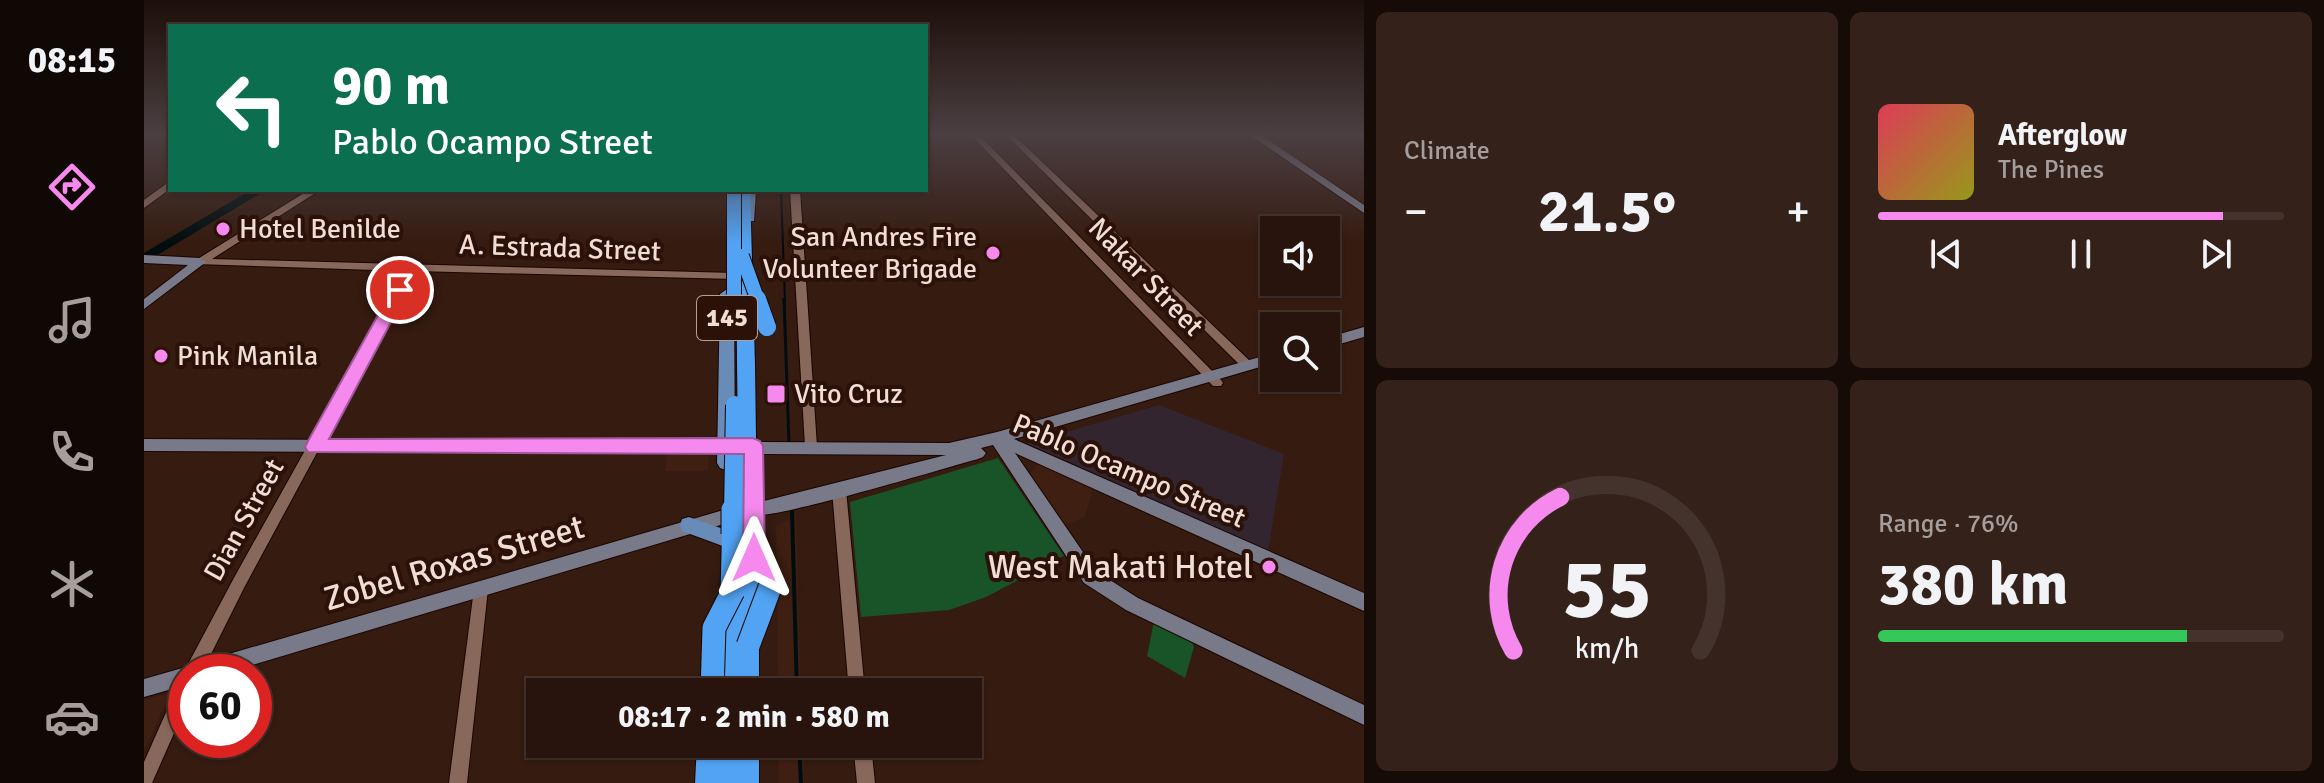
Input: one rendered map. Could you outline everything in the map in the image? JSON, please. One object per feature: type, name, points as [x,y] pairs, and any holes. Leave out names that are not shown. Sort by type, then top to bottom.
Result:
[{"type":"highway","points":[[730,678],[732,192]]},
{"type":"highway","points":[[743,192],[735,270],[748,459],[747,678]]},
{"type":"highway","points":[[735,270],[767,327]]},
{"type":"highway","points":[[748,646],[772,582]]},
{"type":"highway","points":[[712,678],[714,628],[733,591]]},
{"type":"highway","points":[[708,783],[709,758]]},
{"type":"highway","points":[[728,758],[728,783]]},
{"type":"highway","points":[[746,758],[746,783]]},
{"type":"main road","points":[[1310,172],[1364,207]]},
{"type":"main road","points":[[1314,172],[1364,207]]},
{"type":"main road","name":"145","points":[[732,192],[740,513],[752,678]]},
{"type":"main road","name":"145","points":[[730,678],[728,539],[740,513],[739,446],[750,192]]},
{"type":"main road","name":"A. Estrada Street","points":[[147,259],[200,262]]},
{"type":"main road","points":[[144,305],[200,262]]},
{"type":"main road","points":[[1340,339],[1364,332]]},
{"type":"main road","points":[[1340,349],[1364,342]]},
{"type":"main road","name":"Zobel Roxas Street","points":[[1213,380],[1260,362]]},
{"type":"main road","name":"Zobel Roxas Street","points":[[258,654],[689,525],[839,490],[1213,380],[1260,370]]},
{"type":"main road","points":[[1002,443],[1080,564],[1100,585],[1132,604],[1364,715]]},
{"type":"main road","name":"Pablo Ocampo Street","points":[[144,445],[949,449],[1002,443],[1364,602]]},
{"type":"main road","points":[[1021,475],[1041,459]]},
{"type":"main road","points":[[689,525],[728,539]]},
{"type":"main road","points":[[144,688],[168,681]]},
{"type":"main road","points":[[753,758],[753,783]]},
{"type":"street","name":"Nakar Street","points":[[1010,172],[1213,380]]},
{"type":"street","points":[[1048,172],[1247,365]]},
{"type":"street","points":[[144,205],[168,186]]},
{"type":"street","points":[[200,262],[312,192]]},
{"type":"street","points":[[795,192],[811,447]]},
{"type":"street","name":"A. Estrada Street","points":[[200,262],[412,268],[735,270]]},
{"type":"street","name":"Dian Street","points":[[206,654],[412,268]]},
{"type":"street","points":[[839,490],[856,678]]},
{"type":"street","points":[[458,783],[481,589]]},
{"type":"street","points":[[144,782],[168,728]]},
{"type":"street","points":[[863,758],[866,783]]},
{"type":"shaded area","points":[[1159,405],[1284,454],[1268,551],[1025,444]]},
{"type":"shaded area","points":[[667,452],[709,452],[708,471],[665,471]]},
{"type":"shaded area","points":[[1039,464],[1094,486],[1084,518],[1063,525],[1028,474]]},
{"type":"shaded area","points":[[796,516],[801,678],[778,678],[776,526]]},
{"type":"shaded area","points":[[168,693],[144,751],[144,700]]},
{"type":"shaded area","points":[[779,758],[803,758],[804,783],[779,783]]},
{"type":"green space","points":[[998,458],[1064,556],[986,597],[949,610],[861,617],[850,502]]},
{"type":"green space","points":[[1154,621],[1191,639],[1194,647],[1185,678],[1147,656]]},
{"type":"waterway","points":[[144,259],[257,192]]},
{"type":"waterway","points":[[781,192],[785,301]]},
{"type":"waterway","points":[[784,299],[789,443]]},
{"type":"waterway","points":[[792,510],[797,678]]},
{"type":"waterway","points":[[800,758],[801,783]]},
{"type":"place","name":"Hotel Benilde","points":[[223,229]]},
{"type":"place","name":"San Andres Fire Volunteer Brigade","points":[[993,253]]},
{"type":"place","name":"Pink Manila","points":[[161,356]]},
{"type":"place","name":"Vito Cruz","points":[[776,394]]},
{"type":"place","name":"West Makati Hotel","points":[[1269,567]]},
{"type":"route","points":[[400,290],[315,447],[753,446],[754,558]]}]
